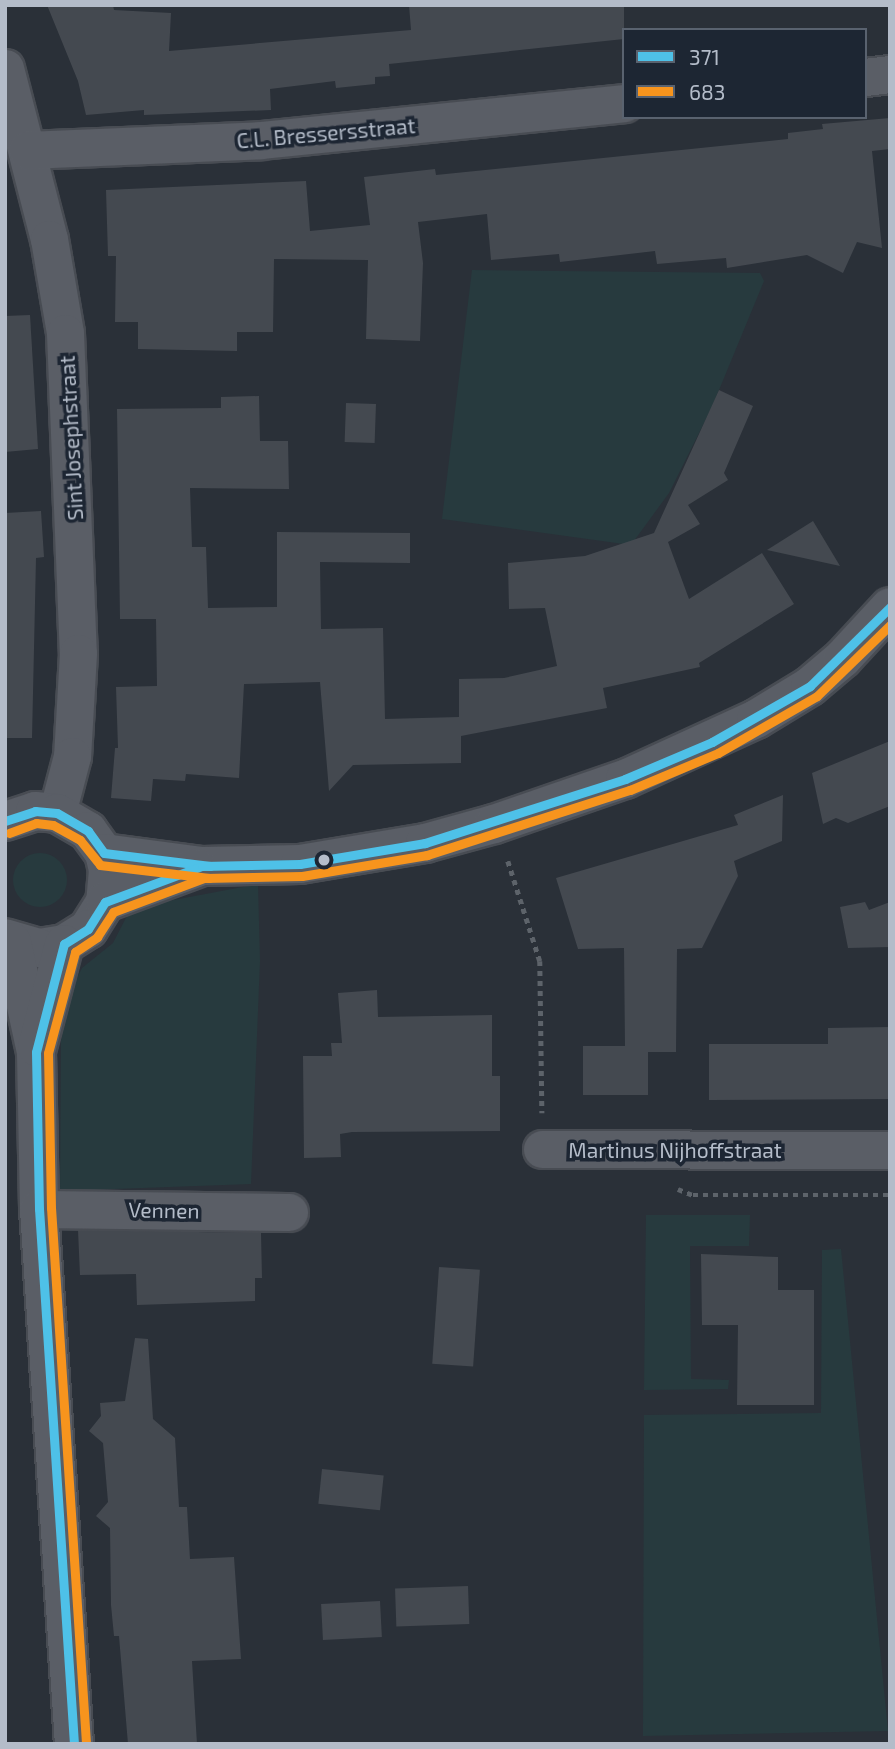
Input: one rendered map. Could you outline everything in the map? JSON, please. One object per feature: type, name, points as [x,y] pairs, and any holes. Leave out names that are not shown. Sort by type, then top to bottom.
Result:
[{"type":"street","name":"Sint Josephstraat","points":[[5,68],[49,239],[65,333],[74,465],[76,728],[57,813]]},
{"type":"street","points":[[867,77],[890,74]]},
{"type":"street","name":"C.L. Bressersstraat","points":[[27,150],[261,140],[622,103]]},
{"type":"street","points":[[104,853],[202,866],[300,864],[425,843],[494,824],[625,779],[756,719],[810,686],[843,658],[890,607]]},
{"type":"street","points":[[5,821],[35,811],[57,813],[88,831],[104,853],[108,870],[105,902],[88,929],[64,944],[39,948],[8,940],[36,1052],[39,1209],[74,1744]]},
{"type":"street","points":[[105,902],[202,866]]},
{"type":"street","points":[[36,1052],[64,944]]},
{"type":"street","name":"Martinus Nijhoffstraat","points":[[541,1149],[890,1150]]},
{"type":"street","name":"Vennen","points":[[39,1209],[289,1212]]},
{"type":"path","name":"Martinus Nijhoffstraat","points":[[494,824],[540,961],[541,1149]]},
{"type":"green space","points":[[472,270],[760,273],[764,281],[712,407],[669,493],[631,545],[442,519]]},
{"type":"green space","points":[[40,853],[59,861],[67,880],[59,899],[40,907],[21,899],[13,880],[21,861]]},
{"type":"green space","points":[[258,884],[260,961],[251,1184],[60,1191],[61,1041],[68,995],[82,968],[113,943],[131,908]]},
{"type":"green space","points":[[646,1215],[750,1215],[749,1246],[690,1246],[691,1379],[729,1380],[728,1389],[644,1390]]},
{"type":"green space","points":[[841,1249],[888,1731],[643,1736],[644,1415],[821,1413],[822,1250]]},
{"type":"building","points":[[47,5],[113,5],[114,10],[171,13],[169,51],[411,30],[409,5],[624,5],[622,39],[389,64],[390,76],[375,77],[375,84],[336,88],[335,81],[270,89],[271,110],[144,115],[144,110],[86,115],[78,81]]},
{"type":"building","points":[[890,118],[890,149],[872,151],[882,248],[857,242],[843,273],[807,255],[727,268],[726,258],[657,264],[655,251],[560,262],[559,254],[491,260],[487,214],[418,222],[423,263],[420,341],[366,339],[368,260],[274,259],[273,332],[237,332],[237,351],[138,349],[138,322],[115,322],[116,256],[108,256],[106,190],[306,181],[310,231],[370,225],[364,177],[435,169],[436,175],[788,139],[788,133],[823,129],[822,124]]},
{"type":"building","points":[[30,315],[38,449],[5,452],[5,316]]},
{"type":"building","points":[[719,390],[753,406],[724,473],[728,480],[688,505],[700,524],[668,542],[689,599],[762,553],[794,604],[699,663],[700,667],[603,688],[607,708],[461,736],[461,763],[353,765],[329,791],[320,682],[244,684],[239,778],[186,774],[185,781],[153,779],[151,801],[111,798],[115,748],[118,748],[116,687],[157,686],[156,619],[120,619],[117,409],[221,408],[221,397],[259,396],[260,441],[288,441],[289,489],[190,488],[192,547],[206,547],[208,608],[277,607],[277,532],[410,533],[410,563],[320,562],[321,629],[383,628],[385,719],[459,717],[459,679],[504,678],[557,666],[545,608],[509,609],[508,563],[585,556],[654,533]]},
{"type":"building","points":[[346,403],[376,404],[375,443],[345,442]]},
{"type":"building","points":[[41,511],[44,557],[36,558],[32,738],[5,738],[5,513]]},
{"type":"building","points":[[813,521],[840,566],[767,550]]},
{"type":"building","points":[[890,741],[890,806],[848,823],[836,818],[823,824],[812,773]]},
{"type":"building","points":[[783,795],[782,841],[734,861],[738,876],[702,948],[677,949],[676,1052],[648,1052],[648,1095],[583,1095],[583,1046],[625,1046],[624,948],[578,949],[556,878],[738,825],[734,815]]},
{"type":"building","points":[[865,902],[869,910],[890,902],[890,947],[848,948],[840,907]]},
{"type":"building","points":[[377,990],[378,1017],[492,1015],[492,1076],[500,1076],[500,1131],[352,1132],[340,1134],[341,1157],[304,1158],[303,1056],[332,1056],[331,1043],[342,1043],[338,993]]},
{"type":"building","points":[[890,1027],[890,1099],[709,1100],[709,1044],[828,1044],[828,1028]]},
{"type":"building","points":[[78,1230],[261,1233],[262,1278],[255,1278],[255,1301],[137,1305],[136,1274],[80,1275]]},
{"type":"building","points":[[701,1254],[778,1257],[778,1290],[814,1290],[814,1405],[737,1405],[738,1325],[702,1325]]},
{"type":"building","points":[[439,1267],[480,1270],[473,1367],[432,1364]]},
{"type":"building","points":[[135,1338],[148,1339],[153,1419],[175,1438],[179,1507],[187,1507],[190,1559],[234,1557],[241,1659],[192,1661],[197,1744],[128,1744],[119,1636],[114,1636],[111,1605],[110,1528],[96,1516],[108,1502],[103,1443],[89,1431],[101,1416],[100,1403],[125,1401]]},
{"type":"building","points":[[322,1469],[384,1475],[380,1510],[318,1504]]},
{"type":"building","points":[[468,1586],[469,1624],[396,1627],[395,1589]]},
{"type":"building","points":[[380,1601],[382,1637],[323,1640],[321,1604]]},
{"type":"transit line","name":"371","points":[[74,1744],[39,1209],[36,1052],[64,944],[88,929],[105,902],[202,866],[300,864],[425,843],[625,779],[712,742],[810,686],[890,607]]},
{"type":"transit line","name":"683","points":[[86,1743],[51,1208],[48,1053],[75,952],[97,937],[113,912],[204,878],[302,876],[427,855],[630,790],[718,753],[817,696],[890,625]]},
{"type":"transit line","name":"371","points":[[5,821],[35,811],[57,813],[88,831],[104,853],[210,866]]},
{"type":"transit line","name":"683","points":[[9,833],[36,823],[53,825],[80,840],[100,865],[209,878]]}]
